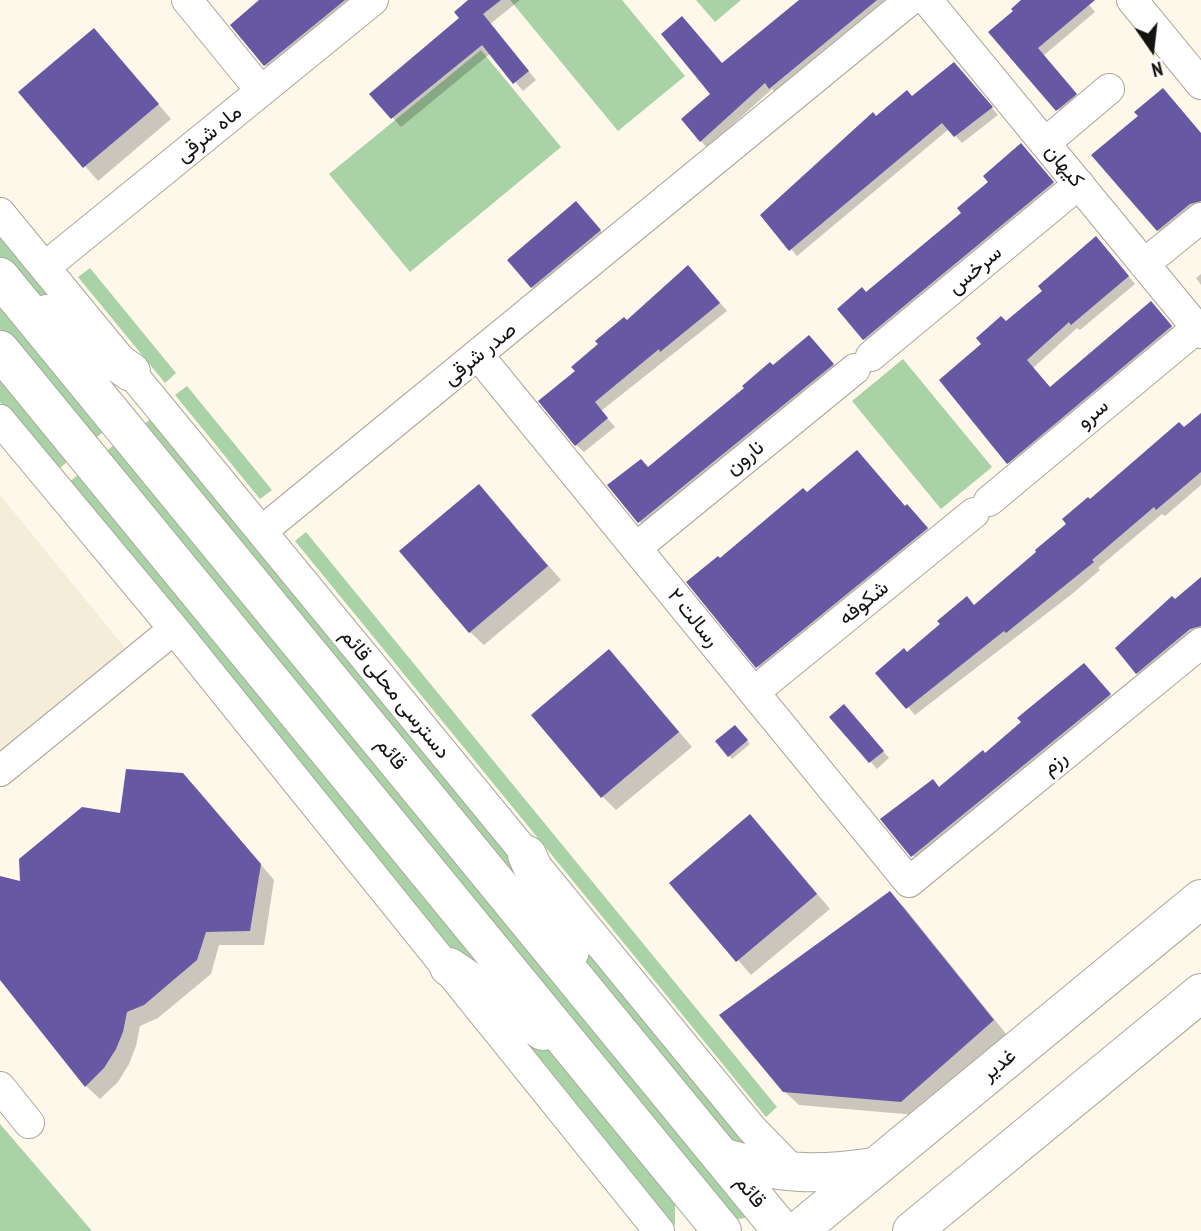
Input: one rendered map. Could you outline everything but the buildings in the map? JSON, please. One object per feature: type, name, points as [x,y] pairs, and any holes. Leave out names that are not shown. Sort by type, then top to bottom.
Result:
[{"type":"main road","points":[[4,282],[131,372]]},
{"type":"main road","name":"قائم","points":[[4,282],[782,1231]]},
{"type":"main road","points":[[0,350],[685,1185],[707,1228],[729,1230],[747,1227],[757,1216],[759,1208],[751,1193]]},
{"type":"main road","points":[[527,855],[590,997]]},
{"type":"main road","name":"غدیر","points":[[798,1231],[1201,899]]},
{"type":"main road","points":[[449,967],[577,1054]]},
{"type":"main road","points":[[917,1229],[1201,993]]},
{"type":"main road","points":[[721,1157],[758,1168],[795,1172],[831,1174],[874,1167]]},
{"type":"street","points":[[187,0],[261,91]]},
{"type":"street","name":"ماه شرقی","points":[[45,267],[373,0]]},
{"type":"street","name":"صدر شرقی","points":[[262,531],[911,0]]},
{"type":"street","name":"کیهان","points":[[928,0],[1199,330]]},
{"type":"street","points":[[1132,0],[1201,84]]},
{"type":"street","points":[[1045,143],[1109,89]]},
{"type":"street","name":"سرخس","points":[[863,363],[1079,184]]},
{"type":"street","name":"دسترسی محلی قائم","points":[[0,213],[752,1129],[795,1172]]},
{"type":"street","points":[[1144,264],[1201,218]]},
{"type":"street","name":"سرو","points":[[981,507],[1199,330]]},
{"type":"street","name":"رسالت ۲","points":[[478,355],[909,882]]},
{"type":"street","name":"نارون","points":[[635,548],[863,363]]},
{"type":"street","points":[[0,419],[449,967],[659,1231]]},
{"type":"street","name":"شکوفه","points":[[754,692],[981,507]]},
{"type":"street","points":[[0,771],[174,629]]},
{"type":"street","name":"رزم","points":[[909,882],[1201,643]]},
{"type":"street","points":[[0,1087],[29,1124]]},
{"type":"shaded area","points":[[0,495],[130,654],[0,760]]},
{"type":"green space","points":[[510,0],[622,0],[685,76],[618,131]]},
{"type":"green space","points":[[696,0],[741,0],[715,22]]},
{"type":"green space","points":[[481,50],[561,147],[410,272],[329,174]]},
{"type":"green space","points":[[5,234],[67,310],[20,284],[0,260],[0,238]]},
{"type":"green space","points":[[90,268],[176,373],[165,383],[78,277]]},
{"type":"green space","points":[[0,289],[111,426],[92,441],[0,329]]},
{"type":"green space","points":[[903,359],[992,467],[941,509],[852,401]]},
{"type":"green space","points":[[0,371],[72,458],[56,471],[0,402]]},
{"type":"green space","points":[[187,386],[272,490],[260,499],[175,395]]},
{"type":"green space","points":[[154,416],[522,866],[543,924],[138,429]]},
{"type":"green space","points":[[122,438],[749,1213],[745,1218],[733,1220],[103,454]]},
{"type":"green space","points":[[82,471],[511,994],[458,962],[67,484]]},
{"type":"green space","points":[[306,532],[777,1107],[766,1117],[295,541]]},
{"type":"green space","points":[[577,931],[762,1156],[731,1150],[593,982]]},
{"type":"green space","points":[[513,1029],[560,1055],[675,1194],[675,1226]]},
{"type":"green space","points":[[0,1124],[92,1231],[0,1231]]}]
